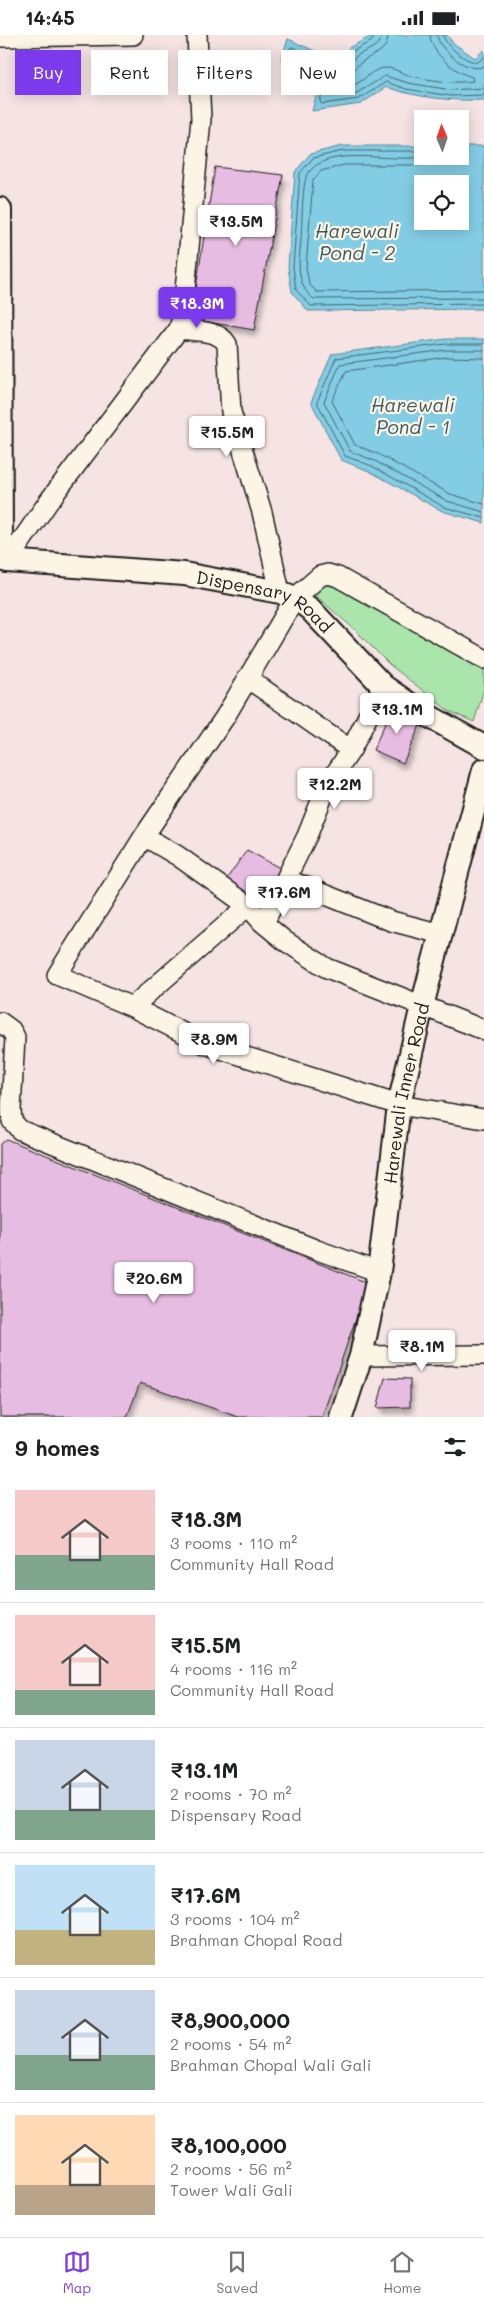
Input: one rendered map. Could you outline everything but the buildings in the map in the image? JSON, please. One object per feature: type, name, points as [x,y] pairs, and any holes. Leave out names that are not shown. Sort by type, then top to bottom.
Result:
[{"type":"street","points":[[0,37],[133,35]]},
{"type":"street","points":[[4,559],[18,546],[49,501],[179,329],[183,312],[201,119],[197,35]]},
{"type":"street","points":[[0,209],[4,559]]},
{"type":"street","points":[[179,329],[215,334],[223,338],[227,344],[232,412],[288,595]]},
{"type":"street","name":"Dispensary Road","points":[[4,559],[184,574],[288,595],[310,609],[383,687],[418,710],[484,747]]},
{"type":"street","points":[[484,659],[338,577],[328,574],[320,576],[288,595],[247,678],[224,717],[144,836],[57,975],[132,1007],[204,1044],[399,1105],[484,1119]]},
{"type":"street","points":[[247,678],[351,750]]},
{"type":"street","points":[[264,923],[307,836],[327,786],[351,750],[383,687]]},
{"type":"street","name":"Harewali Inner Road","points":[[341,1417],[361,1356],[379,1272],[399,1105],[422,1006],[484,771]]},
{"type":"street","points":[[144,836],[178,856],[248,906],[285,941],[327,968],[484,1030]]},
{"type":"street","points":[[286,879],[391,921],[441,934]]},
{"type":"street","points":[[132,1007],[248,906]]},
{"type":"street","points":[[0,1022],[12,1030],[15,1037],[11,1109],[12,1121],[20,1130],[308,1247],[379,1272]]},
{"type":"street","points":[[361,1356],[484,1355]]},
{"type":"green space","points":[[332,579],[484,662],[484,689],[474,722],[449,711],[390,665],[354,629],[314,594],[322,583]]},
{"type":"water","points":[[374,35],[447,35],[453,43],[475,58],[484,50],[484,100],[434,98],[386,87],[361,104],[312,111],[316,95],[355,95],[355,50],[347,50]]},
{"type":"water","points":[[288,39],[312,50],[284,50]]},
{"type":"water","name":"Harewali Pond - 2","points":[[342,146],[414,146],[414,165],[469,165],[469,146],[484,146],[484,309],[308,311],[292,292],[288,267],[295,172],[310,154]]},
{"type":"water","name":"Harewali Pond - 1","points":[[446,339],[484,339],[484,523],[442,511],[369,471],[341,460],[311,402],[332,354]]}]
